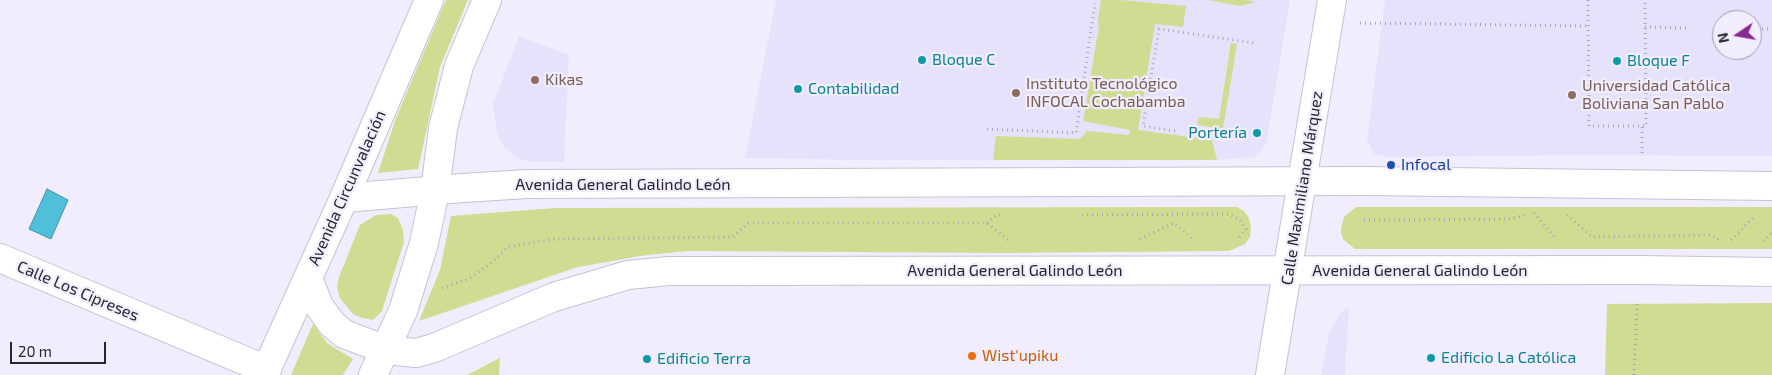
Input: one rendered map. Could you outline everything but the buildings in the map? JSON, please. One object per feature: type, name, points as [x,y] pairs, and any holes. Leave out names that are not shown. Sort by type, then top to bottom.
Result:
[{"type":"main road","name":"Avenida Circunvalación","points":[[266,372],[344,198],[429,0]]},
{"type":"main road","points":[[373,375],[403,311],[424,243],[435,191],[443,128],[459,66],[487,0]]},
{"type":"main road","name":"Calle Maximiliano Márquez","points":[[1270,375],[1289,271],[1331,12]]},
{"type":"main road","name":"Avenida General Galindo León","points":[[344,198],[527,184],[1302,182],[1772,186]]},
{"type":"main road","name":"Calle Los Cipreses","points":[[0,258],[266,372]]},
{"type":"main road","name":"Avenida General Galindo León","points":[[308,278],[319,306],[332,324],[344,334],[386,350],[416,353],[434,348],[554,297],[628,275],[669,271],[1640,270],[1772,272]]},
{"type":"path","points":[[1588,0],[1589,126],[1646,126],[1645,0]]},
{"type":"path","points":[[987,129],[1076,133],[1096,3]]},
{"type":"path","points":[[1331,12],[1381,22],[1588,26]]},
{"type":"path","points":[[1645,27],[1686,28]]},
{"type":"path","points":[[1175,130],[1143,126],[1159,29],[1255,43]]},
{"type":"path","points":[[1727,244],[1760,211]]},
{"type":"path","points":[[1364,220],[1510,219],[1533,213],[1541,213]]},
{"type":"path","points":[[1533,213],[1559,242]]},
{"type":"path","points":[[1566,213],[1592,237]]},
{"type":"path","points":[[1076,215],[1228,214],[1239,219],[1246,230],[1235,241]]},
{"type":"path","points":[[987,224],[997,215],[1007,215]]},
{"type":"path","points":[[1174,223],[1175,215]]},
{"type":"path","points":[[441,288],[468,278],[492,262],[508,247],[555,239],[732,237],[748,223],[987,224],[1015,245]]},
{"type":"path","points":[[1131,243],[1174,223]]},
{"type":"path","points":[[1174,223],[1200,244]]},
{"type":"path","points":[[1761,244],[1772,233]]},
{"type":"path","points":[[1587,240],[1592,237],[1710,235],[1727,244],[1736,244]]},
{"type":"path","points":[[1634,375],[1637,304]]},
{"type":"shaded area","name":"Instituto Tecnológico INFOCAL Cochabamba","points":[[776,0],[1290,0],[1267,140],[1263,149],[1254,157],[1217,160],[858,160],[745,158]]},
{"type":"shaded area","name":"Universidad Católica Boliviana San Pablo","points":[[1385,0],[1772,0],[1772,156],[1389,157],[1374,154],[1367,140]]},
{"type":"shaded area","name":"Kikas","points":[[519,36],[569,55],[564,162],[533,162],[518,158],[503,146],[497,132],[493,104]]},
{"type":"shaded area","points":[[1349,306],[1345,375],[1321,375],[1329,333],[1339,315]]},
{"type":"green space","points":[[446,0],[468,0],[440,67],[418,169],[378,173],[396,118]]},
{"type":"green space","points":[[1101,0],[1186,6],[1183,27],[1155,24],[1138,130],[1212,140],[1217,160],[993,160],[996,136],[1080,139],[1087,131],[1129,135],[1130,130],[1083,121],[1099,26],[1098,19]]},
{"type":"green space","points":[[1208,0],[1246,0],[1256,2],[1240,6]]},
{"type":"green space","points":[[1231,43],[1237,44],[1223,129],[1197,125],[1199,117],[1219,119]]},
{"type":"green space","points":[[1237,207],[1244,211],[1249,218],[1250,237],[1245,244],[1229,251],[1003,253],[686,251],[640,256],[578,267],[419,321],[440,270],[451,216],[556,208]]},
{"type":"green space","points":[[1356,207],[1772,207],[1772,249],[1355,249],[1343,239],[1341,232],[1344,217]]},
{"type":"green space","points":[[391,214],[398,218],[403,230],[404,242],[382,311],[373,320],[362,318],[353,314],[340,298],[337,287],[339,277],[360,225],[376,215]]},
{"type":"green space","points":[[1772,303],[1772,375],[1605,375],[1607,304]]},
{"type":"green space","points":[[313,324],[327,343],[353,359],[343,375],[291,375]]},
{"type":"green space","points":[[500,358],[499,375],[467,375]]},
{"type":"water","points":[[47,189],[68,200],[51,239],[29,229]]},
{"type":"place","name":"Bloque C","points":[[922,60]]},
{"type":"place","name":"Bloque F","points":[[1617,61]]},
{"type":"place","name":"Kikas","points":[[535,80]]},
{"type":"place","name":"Contabilidad","points":[[798,89]]},
{"type":"place","name":"Instituto Tecnológico INFOCAL Cochabamba","points":[[1016,93]]},
{"type":"place","name":"Universidad Católica Boliviana San Pablo","points":[[1572,95]]},
{"type":"place","name":"Portería","points":[[1257,133]]},
{"type":"place","name":"Infocal","points":[[1391,165]]},
{"type":"place","name":"Wist'upiku","points":[[972,356]]},
{"type":"place","name":"Edificio La Católica","points":[[1431,358]]},
{"type":"place","name":"Edificio Terra","points":[[647,359]]}]
